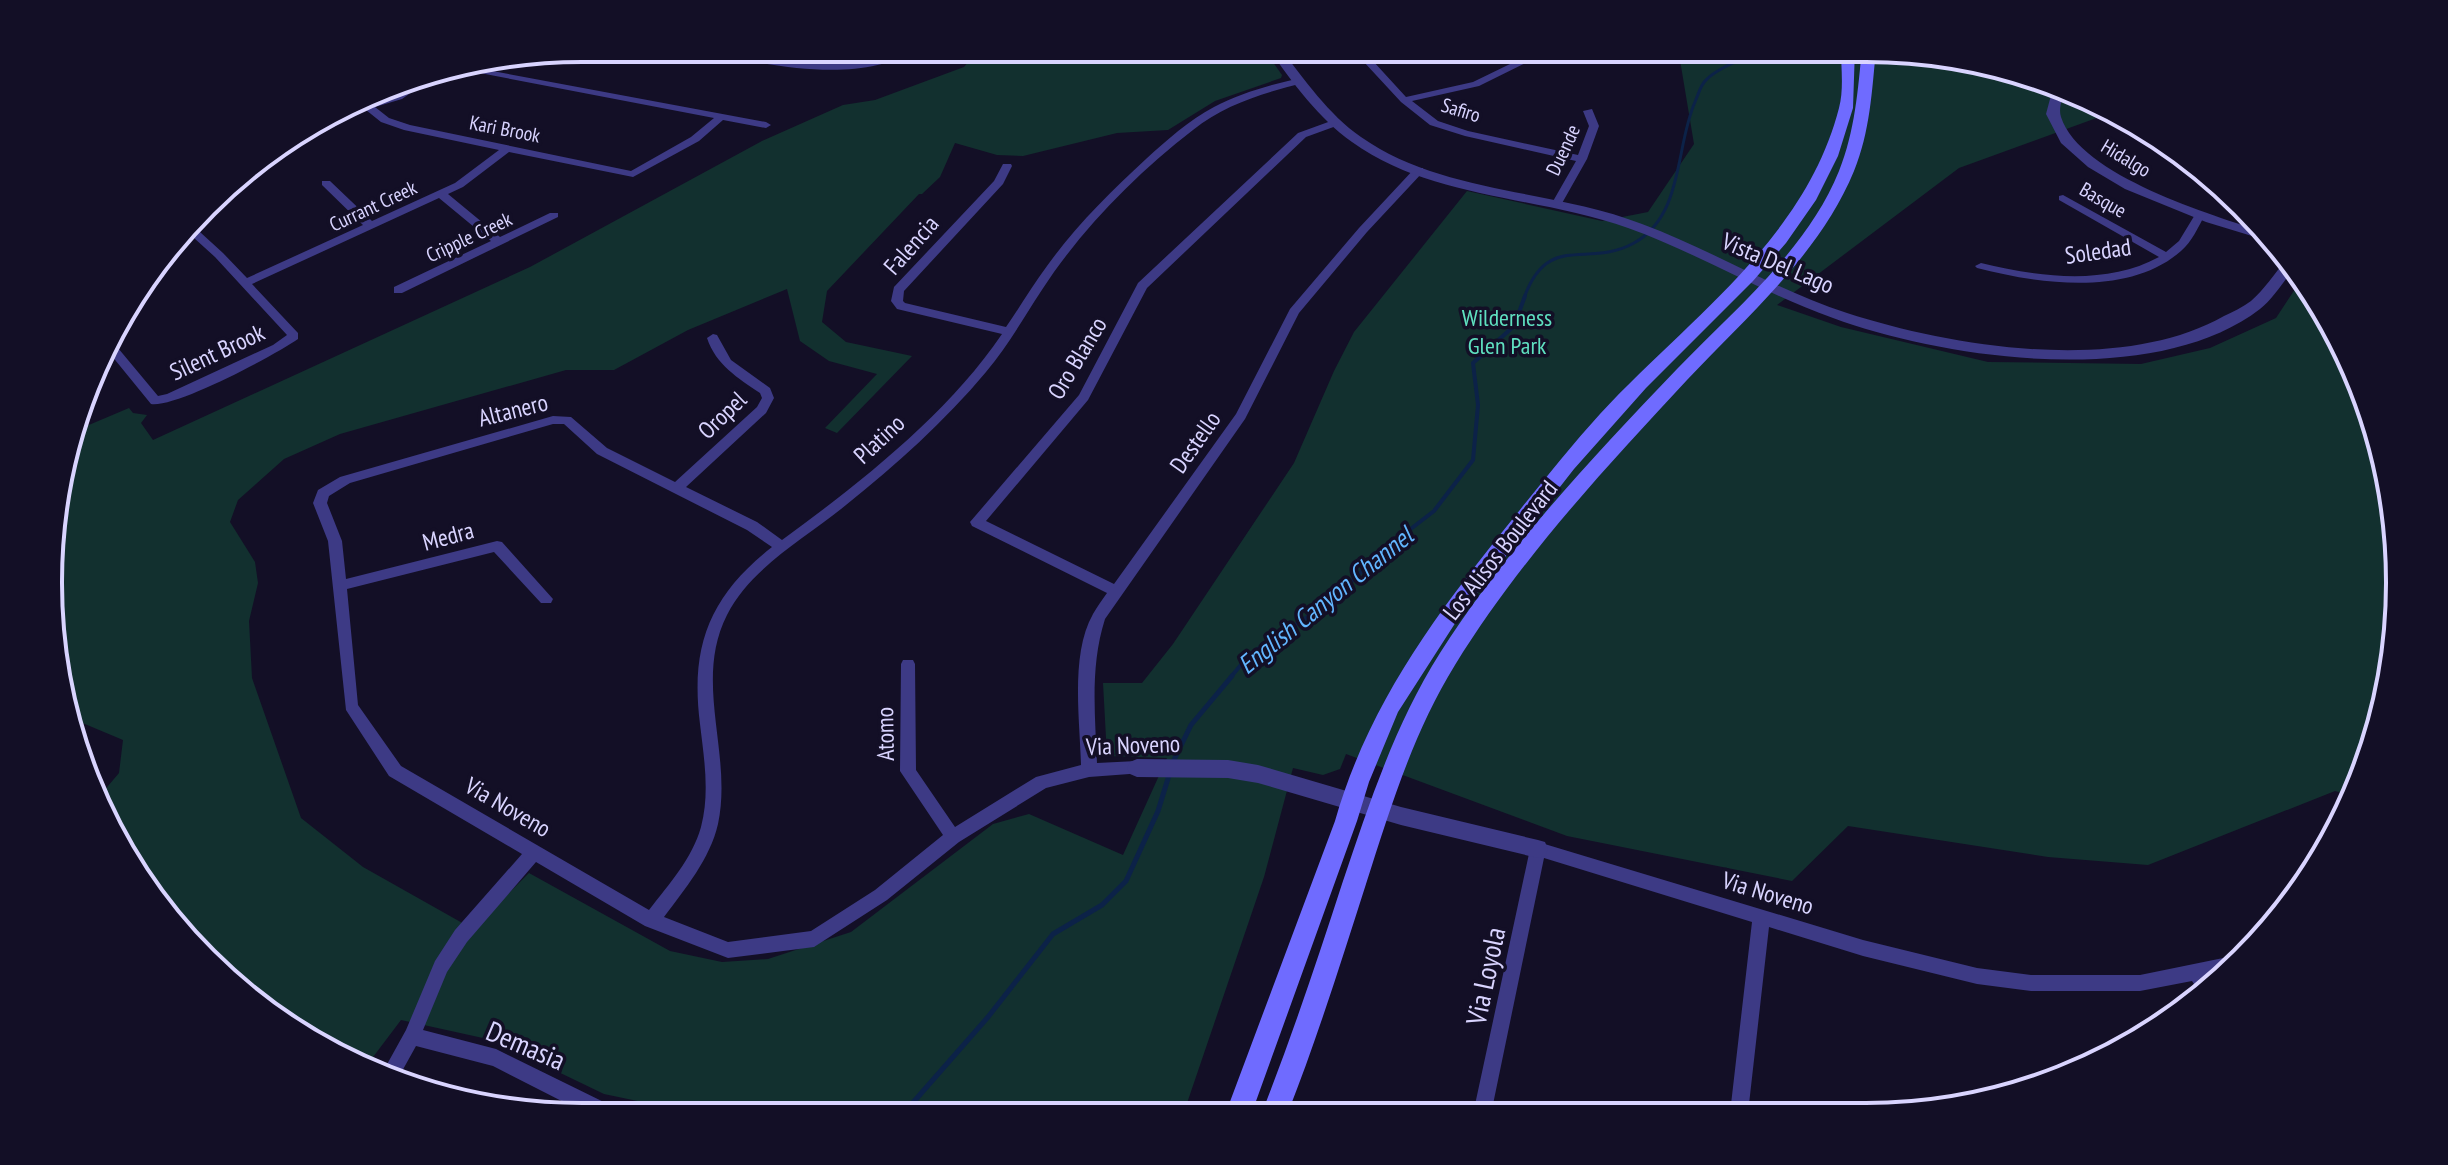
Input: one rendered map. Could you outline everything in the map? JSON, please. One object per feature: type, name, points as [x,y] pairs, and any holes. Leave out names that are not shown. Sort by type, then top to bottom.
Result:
[{"type":"main road","name":"Los Alisos Boulevard","points":[[1279,1103],[1301,1047],[1378,809],[1416,717],[1447,660],[1492,594],[1600,461],[1756,280],[1797,220],[1821,177],[1846,106],[1848,62]]},
{"type":"main road","name":"Los Alisos Boulevard","points":[[1242,1103],[1368,753],[1395,699],[1454,604],[1607,418],[1756,280],[1795,255],[1826,212],[1846,172],[1862,118],[1868,62]]},
{"type":"street","points":[[780,62],[810,67],[855,66],[874,62]]},
{"type":"street","name":"Vista Del Lago","points":[[1285,62],[1335,123],[1371,149],[1419,170],[1557,203],[1635,227],[1841,316],[1918,338],[2012,352],[2082,355],[2157,346],[2227,323],[2260,302],[2284,274]]},
{"type":"street","name":"Safiro","points":[[1369,62],[1420,115],[1448,128],[1582,159]]},
{"type":"street","points":[[1404,100],[1476,84],[1522,62]]},
{"type":"street","points":[[483,72],[766,125]]},
{"type":"street","name":"Platino","points":[[651,920],[696,860],[710,825],[715,795],[714,764],[702,684],[703,660],[721,613],[739,586],[782,547],[823,517],[959,394],[1010,332],[1061,255],[1131,181],[1189,127],[1241,97],[1300,81]]},
{"type":"street","points":[[380,103],[402,95]]},
{"type":"street","name":"Hidalgo","points":[[2054,98],[2053,116],[2060,131],[2086,158],[2143,193],[2250,232]]},
{"type":"street","name":"Kari Brook","points":[[370,108],[396,125],[627,173],[639,172],[695,139],[721,117]]},
{"type":"street","name":"Duende","points":[[1557,203],[1582,159],[1594,126],[1588,111]]},
{"type":"street","name":"Oro Blanco","points":[[1116,591],[977,522],[1084,397],[1142,286],[1302,135],[1335,123]]},
{"type":"street","name":"Currant Creek","points":[[245,283],[441,194],[472,176],[508,148]]},
{"type":"street","name":"Falencia","points":[[1007,166],[999,182],[898,290],[896,296],[901,306],[1010,332]]},
{"type":"street","name":"Destello","points":[[1089,770],[1088,642],[1098,617],[1241,416],[1294,312],[1419,170]]},
{"type":"street","points":[[326,183],[371,226]]},
{"type":"street","points":[[441,194],[499,242]]},
{"type":"street","name":"Basque","points":[[2063,198],[2167,257]]},
{"type":"street","name":"Cripple Creek","points":[[398,290],[554,215]]},
{"type":"street","name":"Soledad","points":[[1981,266],[2015,277],[2076,280],[2118,275],[2167,257],[2180,246],[2200,215]]},
{"type":"street","points":[[197,233],[245,283]]},
{"type":"street","name":"Silent Brook","points":[[116,353],[155,401],[170,398],[277,348],[294,336],[245,283]]},
{"type":"street","name":"Oropel","points":[[677,488],[762,410],[768,398],[766,391],[724,362],[715,350],[713,338]]},
{"type":"street","name":"Altanero","points":[[323,493],[345,480],[553,420],[567,420],[602,451],[752,526],[782,547]]},
{"type":"street","name":"Via Noveno","points":[[323,493],[320,503],[335,541],[351,706],[395,771],[651,920],[728,950],[814,939],[881,895],[953,837],[1042,782],[1089,770],[1137,768],[1206,769],[1258,774],[1378,809],[1538,849],[1761,919],[1922,965],[2031,983],[2140,983],[2216,968]]},
{"type":"street","name":"Medra","points":[[339,586],[497,546],[546,599]]},
{"type":"street","name":"Atomo","points":[[908,664],[908,771],[953,837]]},
{"type":"street","name":"Via Loyola","points":[[1484,1103],[1538,849]]},
{"type":"street","points":[[395,1067],[412,1036],[441,967],[461,936],[533,853]]},
{"type":"street","points":[[1740,1103],[1761,919]]},
{"type":"street","points":[[2197,972],[2202,980]]},
{"type":"street","name":"Demasia","points":[[412,1036],[496,1058],[585,1103]]},
{"type":"green space","name":"Wilderness Glen Park","points":[[968,62],[1273,62],[1282,75],[1281,78],[1215,101],[1168,130],[1117,133],[1023,156],[997,155],[955,143],[940,177],[919,194],[827,291],[822,322],[846,342],[912,356],[837,433],[825,428],[877,374],[829,361],[800,341],[787,289],[688,330],[614,370],[566,370],[340,434],[284,459],[238,500],[230,522],[255,562],[258,583],[249,621],[252,678],[301,818],[363,867],[473,929],[529,873],[670,951],[722,962],[768,959],[851,932],[993,824],[1029,814],[1123,855],[1167,758],[1107,756],[1103,683],[1142,683],[1173,644],[1294,463],[1354,332],[1467,191],[1602,221],[1648,212],[1694,144],[1680,62],[1866,62],[1933,66],[2033,90],[2098,117],[1959,168],[1777,305],[1841,327],[1988,362],[2141,364],[2210,348],[2276,318],[2295,289],[2316,322],[2346,383],[2368,448],[2382,515],[2386,582],[2382,650],[2368,717],[2341,793],[2335,791],[2148,865],[2048,857],[1848,826],[1792,881],[1567,836],[1346,754],[1340,769],[1323,775],[1293,768],[1264,877],[1187,1103],[647,1103],[604,1094],[492,1040],[401,1020],[372,1058],[293,1015],[214,951],[150,872],[105,789],[119,773],[123,740],[82,723],[66,650],[62,582],[66,515],[87,426],[129,408],[133,413],[147,415],[141,423],[153,440],[530,267],[762,141],[843,105],[875,100],[964,67]]},
{"type":"waterway","name":"English Canyon Channel","points":[[1524,298],[1534,277],[1557,258],[1617,250],[1634,243],[1650,231],[1670,198],[1698,93],[1711,76],[1734,62]]},
{"type":"waterway","name":"English Canyon Channel","points":[[1230,678],[1250,654],[1329,603],[1386,548],[1434,511],[1473,460],[1478,405],[1473,363],[1514,326],[1525,296]]},
{"type":"waterway","name":"English Canyon Channel","points":[[1172,764],[1191,725],[1232,676]]},
{"type":"waterway","name":"English Canyon Channel","points":[[913,1103],[988,1017],[1053,934],[1102,905],[1126,881],[1158,811],[1170,772]]}]
